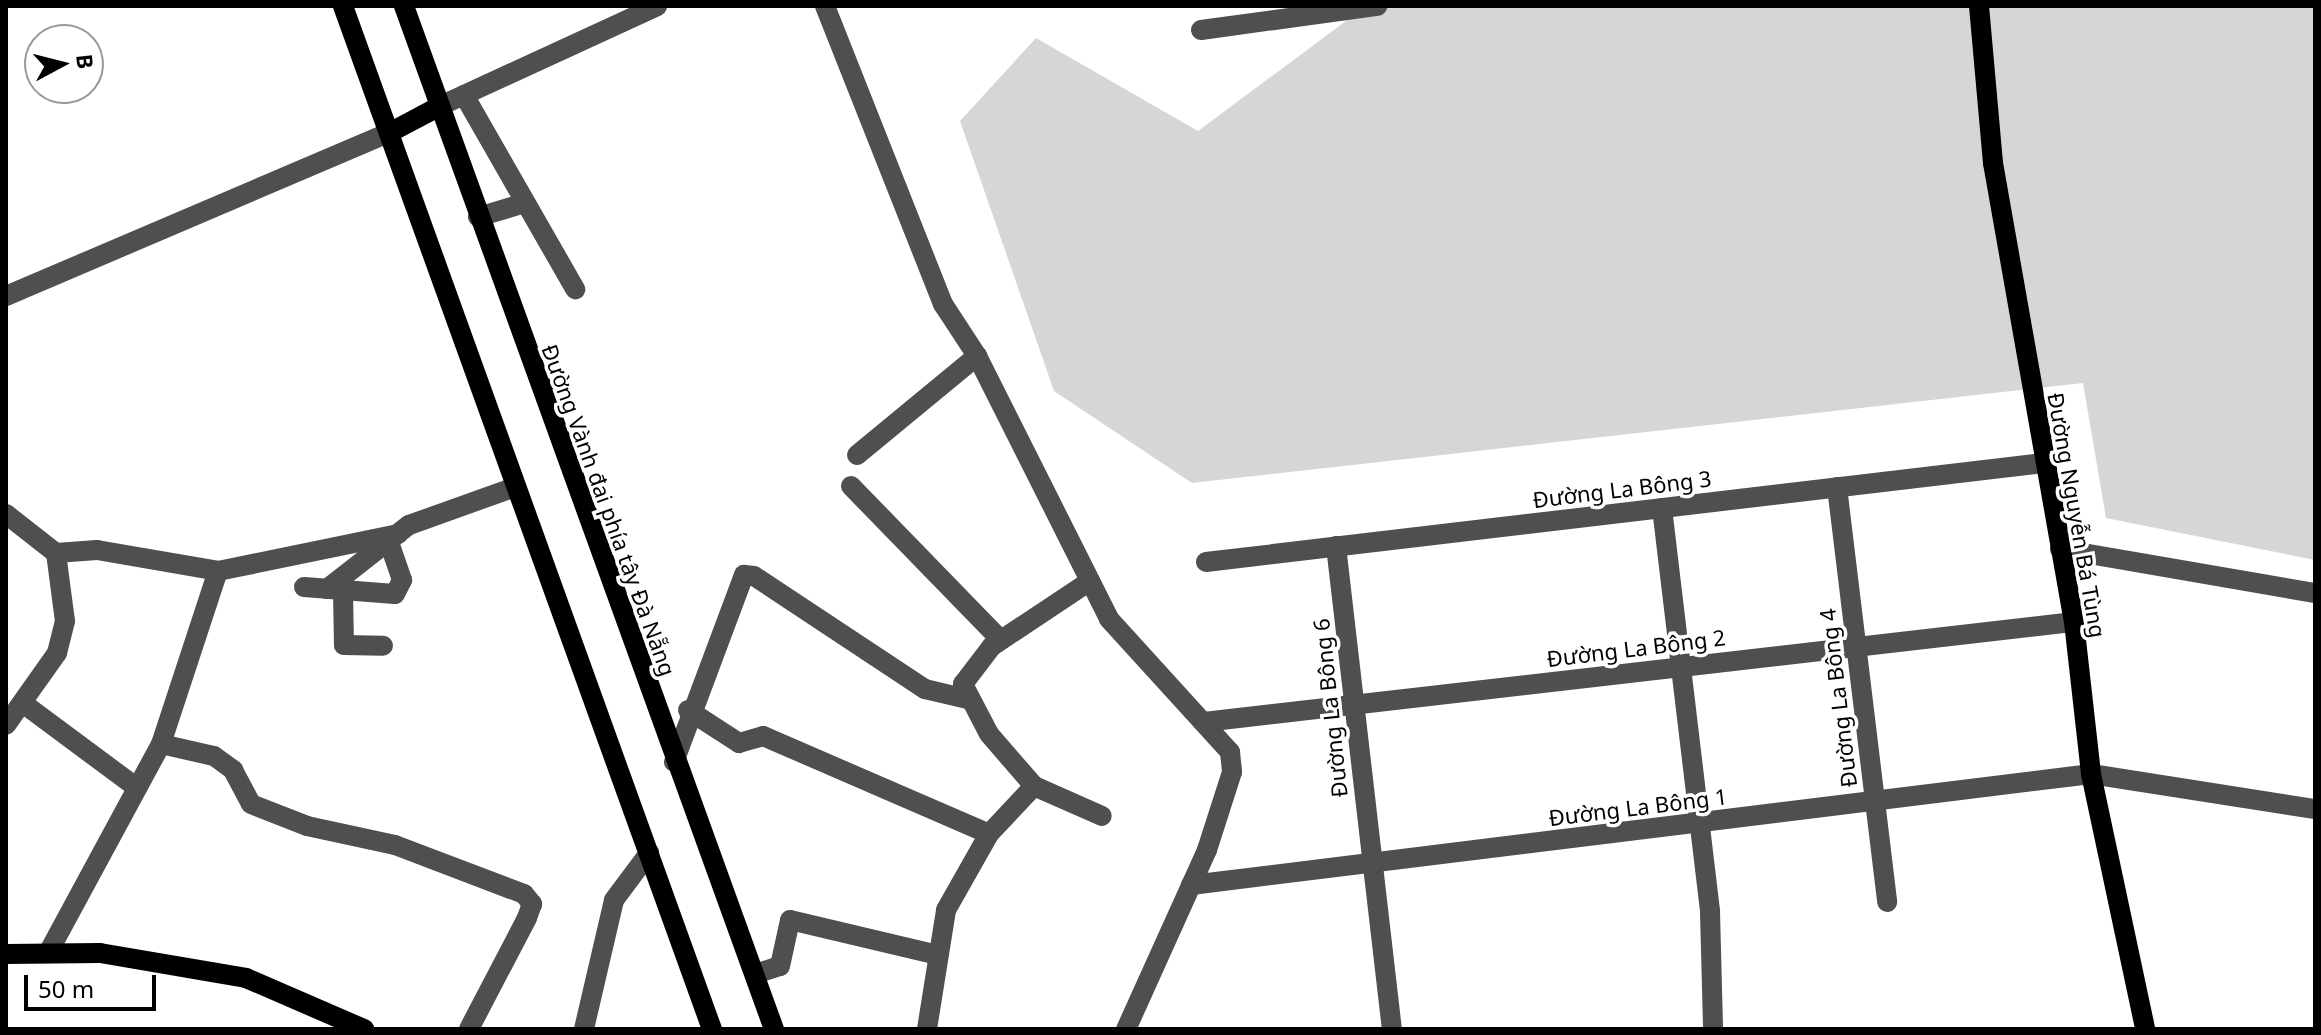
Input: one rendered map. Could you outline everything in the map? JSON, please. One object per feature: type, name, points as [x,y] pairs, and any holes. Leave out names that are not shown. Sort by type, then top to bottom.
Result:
[{"type":"main road","points":[[343,6],[712,1029]]},
{"type":"main road","name":"Đường Vành đai phía tây Đà Nẵng","points":[[404,6],[674,762],[774,1029]]},
{"type":"main road","name":"Đường Nguyễn Bá Tùng","points":[[1979,6],[1993,163],[2074,622],[2091,774],[2145,1029]]},
{"type":"main road","points":[[389,133],[440,106]]},
{"type":"main road","points":[[6,954],[100,953],[246,978],[355,1027]]},
{"type":"street","points":[[440,106],[657,6]]},
{"type":"street","points":[[825,6],[943,304],[977,356],[1109,619],[1225,742],[1232,766],[1191,885],[1126,1029]]},
{"type":"street","points":[[1201,30],[1377,6]]},
{"type":"street","points":[[464,95],[575,289]]},
{"type":"street","points":[[6,296],[389,133]]},
{"type":"street","points":[[478,217],[525,203]]},
{"type":"street","points":[[857,455],[977,356]]},
{"type":"street","name":"Đường La Bông 3","points":[[1206,562],[2044,463]]},
{"type":"street","points":[[851,486],[1001,640]]},
{"type":"street","points":[[56,553],[97,550],[218,571],[394,538],[515,487]]},
{"type":"street","name":"Đường La Bông 4","points":[[1837,487],[1887,902]]},
{"type":"street","points":[[1662,508],[1710,912],[1713,1029]]},
{"type":"street","points":[[6,514],[56,553],[65,581],[64,637],[24,704],[6,725]]},
{"type":"street","points":[[304,587],[402,590],[394,538]]},
{"type":"street","points":[[335,589],[394,538]]},
{"type":"street","name":"Đường La Bông 6","points":[[1336,546],[1392,1029]]},
{"type":"street","points":[[2060,549],[2315,593]]},
{"type":"street","points":[[48,953],[161,744],[218,571]]},
{"type":"street","points":[[674,762],[688,710],[736,582],[748,575],[925,689],[971,700]]},
{"type":"street","points":[[1090,581],[1001,640],[963,684],[989,734],[1034,786],[1102,816]]},
{"type":"street","points":[[335,589],[344,645],[383,646]]},
{"type":"street","name":"Đường La Bông 2","points":[[1204,722],[2074,622]]},
{"type":"street","points":[[24,704],[137,788]]},
{"type":"street","points":[[688,710],[739,743],[763,736],[989,834]]},
{"type":"street","points":[[161,744],[214,756],[233,770],[251,804],[307,826],[395,845],[524,894],[532,904],[527,918],[469,1029]]},
{"type":"street","name":"Đường La Bông 1","points":[[1191,885],[2091,774],[2315,809]]},
{"type":"street","points":[[927,1029],[946,910],[989,834],[1034,786]]},
{"type":"street","points":[[584,1029],[614,900],[649,853]]},
{"type":"street","points":[[755,974],[780,966],[790,920],[938,955]]},
{"type":"shaded area","points":[[1366,6],[2315,6],[2315,560],[2106,518],[2083,383],[1192,483],[1054,391],[960,121],[1036,38],[1198,131]]}]
